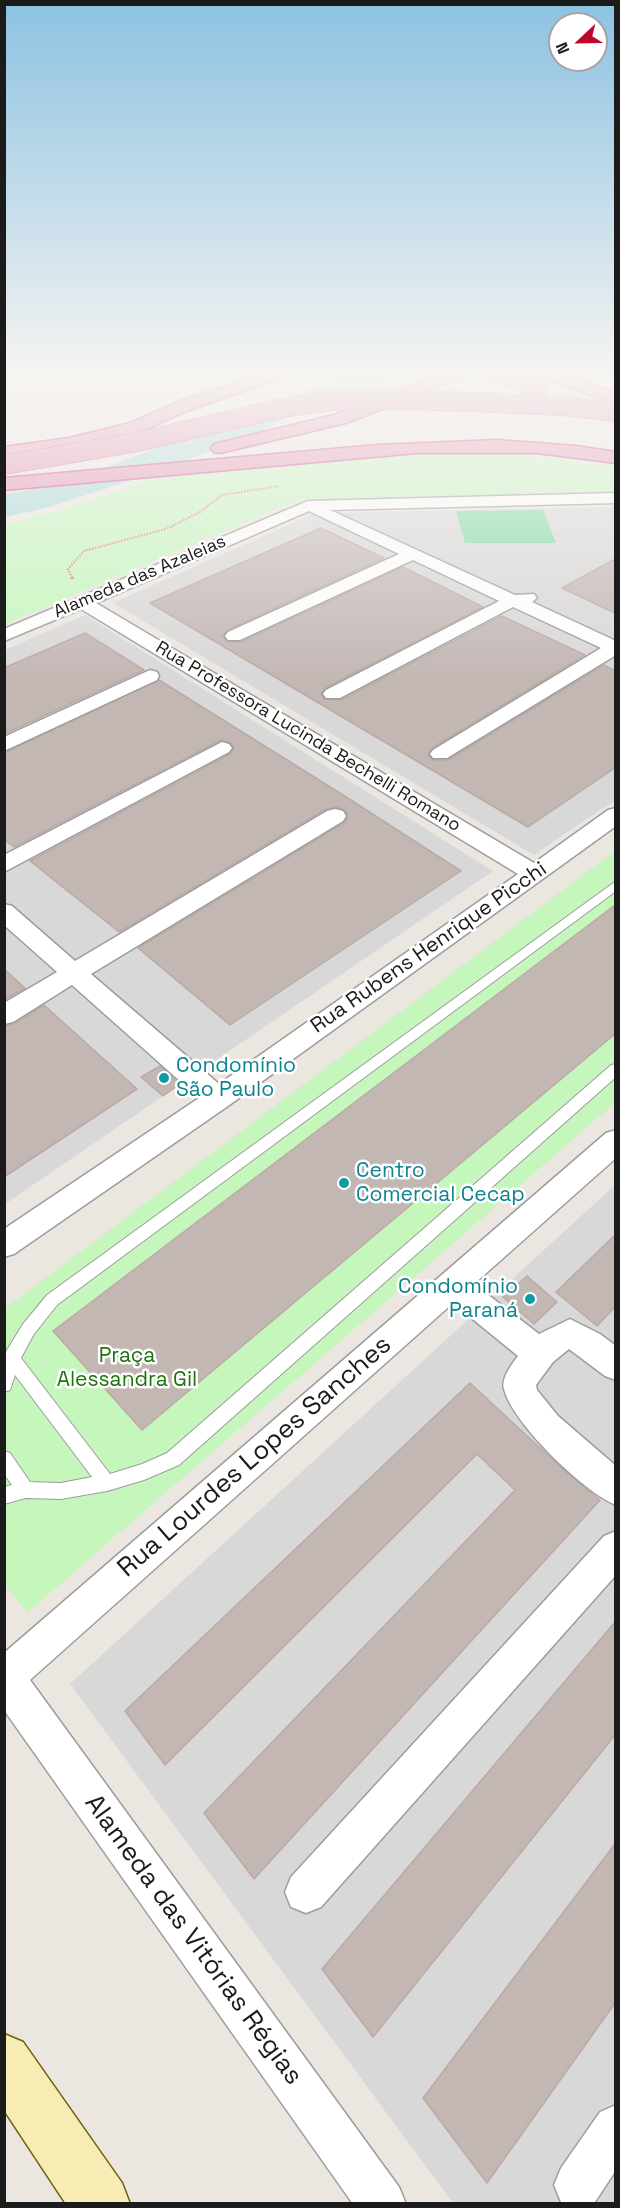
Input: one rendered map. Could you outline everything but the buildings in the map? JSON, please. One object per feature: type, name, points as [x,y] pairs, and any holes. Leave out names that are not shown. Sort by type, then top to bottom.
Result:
[{"type":"highway","points":[[4,478],[40,474]]},
{"type":"highway","points":[[4,484],[121,474]]},
{"type":"main road","points":[[4,2061],[86,2192]]},
{"type":"street","points":[[308,506],[615,498]]},
{"type":"street","name":"Alameda das Azaleias","points":[[4,636],[308,506]]},
{"type":"street","points":[[308,506],[615,648]]},
{"type":"street","points":[[234,636],[413,554]]},
{"type":"street","points":[[333,694],[514,600],[545,597],[575,610]]},
{"type":"street","name":"Rua Professora Lucinda Bechelli Romano","points":[[81,602],[534,873]]},
{"type":"street","points":[[440,754],[615,648]]},
{"type":"street","points":[[4,745],[150,676]]},
{"type":"street","points":[[4,865],[222,748]]},
{"type":"street","name":"Rua Rubens Henrique Picchi","points":[[4,1245],[218,1099],[615,815]]},
{"type":"street","points":[[4,1015],[335,816]]},
{"type":"street","points":[[4,912],[218,1099]]},
{"type":"street","name":"Rua Lourdes Lopes Sanches","points":[[5,1677],[615,1141]]},
{"type":"street","points":[[451,1284],[540,1354]]},
{"type":"street","points":[[615,1365],[589,1344],[570,1333],[558,1337],[540,1354],[521,1378],[519,1387],[532,1413],[615,1488]]},
{"type":"street","points":[[306,1892],[615,1548]]},
{"type":"street","name":"Alameda das Vitórias Régias","points":[[5,1677],[382,2204]]},
{"type":"street","points":[[578,2185],[615,2128]]},
{"type":"lane","points":[[4,1385],[11,1358],[28,1327],[52,1300],[615,885]]},
{"type":"lane","points":[[4,1496],[26,1490],[61,1491],[108,1483],[144,1472],[173,1459],[615,1069]]},
{"type":"lane","points":[[11,1358],[108,1483]]},
{"type":"lane","points":[[4,1459],[26,1490]]},
{"type":"path","points":[[81,602],[68,569],[84,551],[166,529],[200,512],[222,495],[280,486]]},
{"type":"shaded area","points":[[615,507],[615,800],[534,855],[113,603],[315,513]]},
{"type":"shaded area","name":"Condomínio São Paulo","points":[[85,615],[493,871],[5,1204],[5,650]]},
{"type":"shaded area","name":"Condomínio Paraná","points":[[615,1185],[615,2203],[453,2203],[70,1684]]},
{"type":"green space","points":[[196,474],[615,474],[615,492],[300,499],[5,624],[5,525],[84,503],[157,478]]},
{"type":"green space","points":[[543,510],[556,543],[465,543],[456,511]]},
{"type":"green space","name":"Praça Alessandra Gil","points":[[615,851],[615,1103],[27,1613],[5,1585],[4,1309]]},
{"type":"water","points":[[88,474],[148,474],[46,508],[5,517],[5,494],[62,484]]},
{"type":"place","name":"Condomínio São Paulo","points":[[164,1078]]},
{"type":"place","name":"Centro Comercial Cecap","points":[[344,1183]]},
{"type":"place","name":"Condomínio Paraná","points":[[530,1299]]}]
